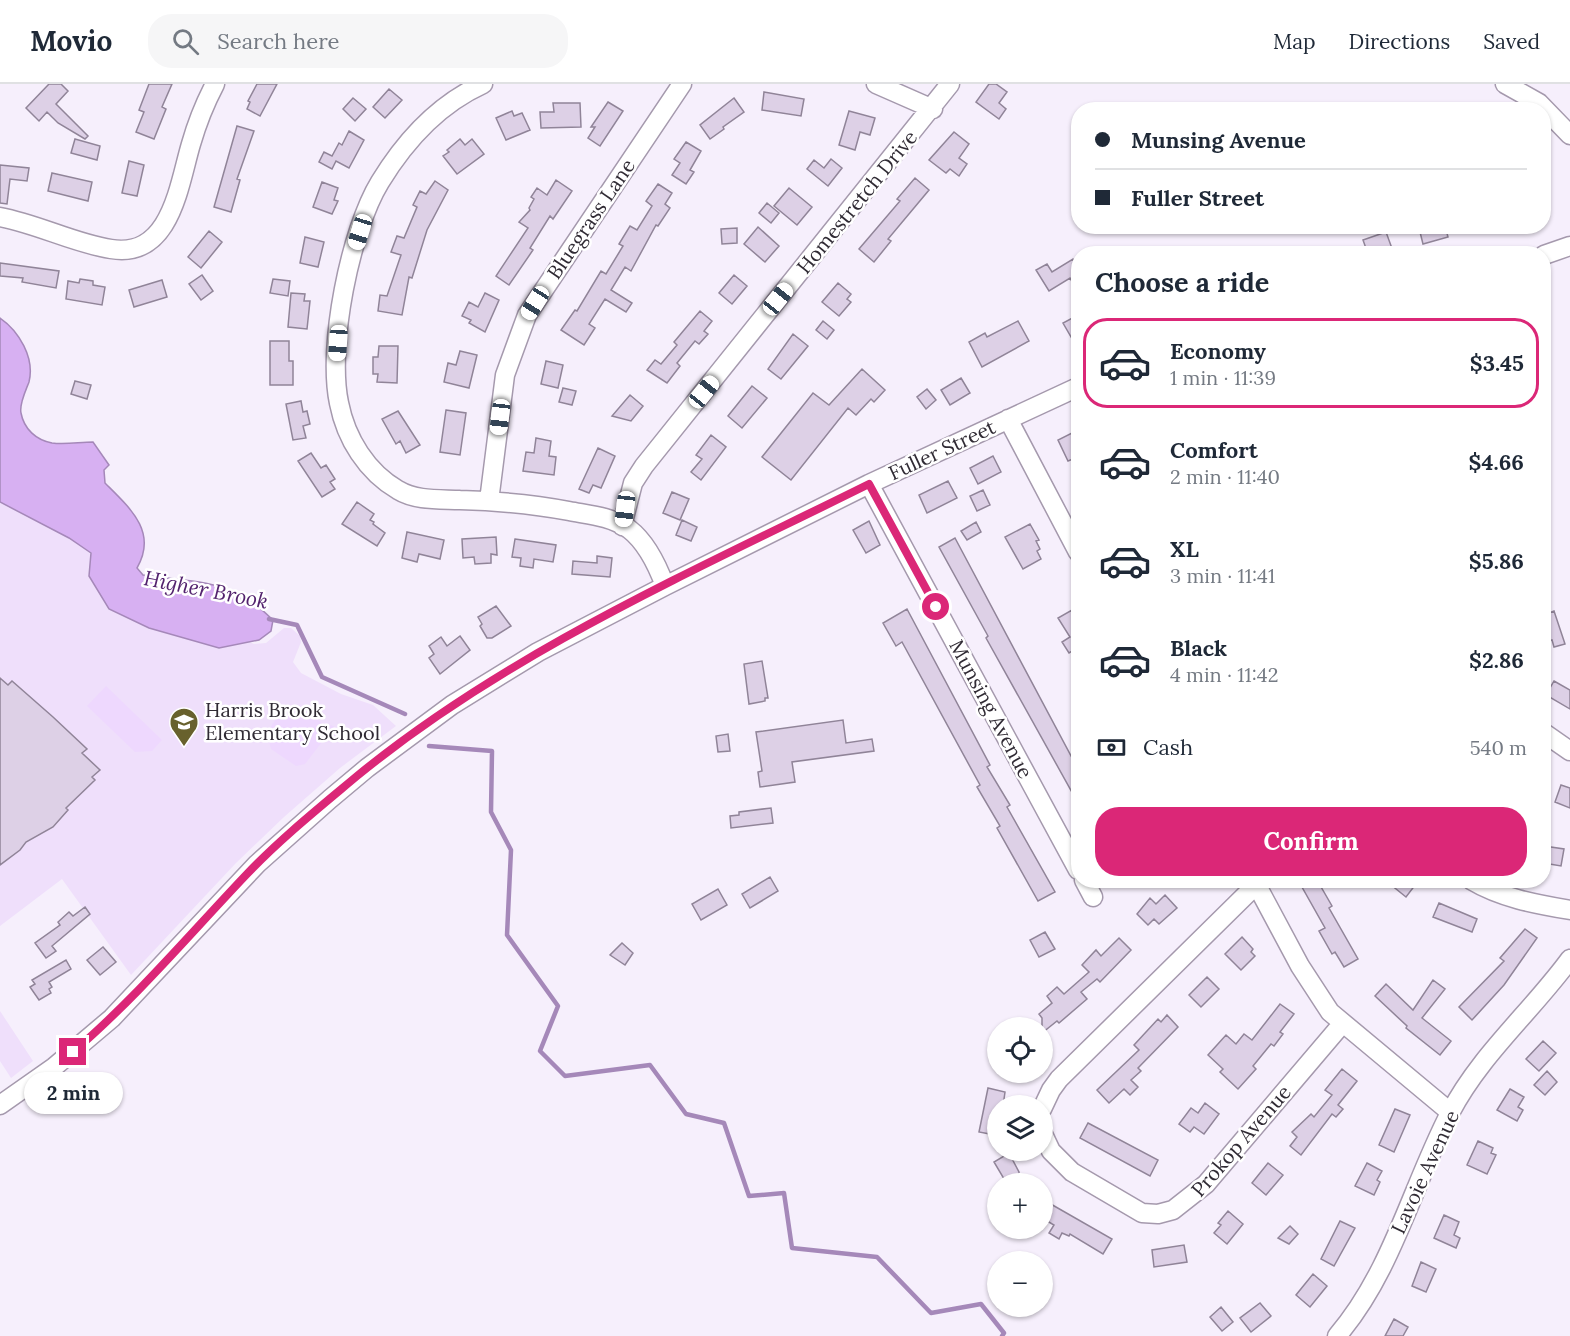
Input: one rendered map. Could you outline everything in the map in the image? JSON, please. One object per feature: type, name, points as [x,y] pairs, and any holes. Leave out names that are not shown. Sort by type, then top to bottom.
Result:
[{"type":"street","points":[[0,218],[20,221],[110,249],[127,249],[149,240],[160,231],[171,214],[199,117],[215,84]]},
{"type":"street","points":[[483,84],[454,100],[427,121],[390,167],[371,197],[346,282],[336,368],[337,393],[344,420],[359,453],[375,472],[397,490],[410,496],[540,505],[604,516],[633,533],[654,562],[665,586]]},
{"type":"street","name":"Bluegrass Lane","points":[[489,501],[505,375],[527,315],[682,84]]},
{"type":"street","points":[[876,84],[933,109]]},
{"type":"street","name":"Homestretch Drive","points":[[622,526],[633,483],[644,466],[933,109],[950,84]]},
{"type":"street","points":[[1505,84],[1536,102]]},
{"type":"street","points":[[1551,116],[1570,135]]},
{"type":"street","points":[[1551,253],[1570,246]]},
{"type":"street","name":"Fuller Street","points":[[0,1105],[54,1067],[107,1022],[257,864],[358,776],[435,717],[538,651],[869,484],[1071,390]]},
{"type":"street","points":[[1008,419],[1071,539]]},
{"type":"street","name":"Munsing Avenue","points":[[869,484],[1071,857]]},
{"type":"street","points":[[1551,738],[1570,751]]},
{"type":"street","points":[[1049,1095],[1059,1079],[1251,888]]},
{"type":"street","points":[[1260,888],[1321,1001],[1342,1024],[1450,1112]]},
{"type":"street","points":[[1486,888],[1526,902],[1570,910]]},
{"type":"street","name":"Lavoie Avenue","points":[[1337,1336],[1367,1294],[1450,1112],[1489,1055],[1552,984],[1570,959]]},
{"type":"street","name":"Prokop Avenue","points":[[1053,1152],[1072,1172],[1142,1213],[1158,1214],[1173,1210],[1206,1184],[1342,1024]]},
{"type":"shaded area","name":"Harris Brook Elementary School","points":[[0,495],[89,535],[94,576],[254,644],[266,643],[284,628],[291,628],[300,636],[301,642],[293,662],[301,673],[341,694],[373,705],[396,726],[340,768],[284,817],[236,863],[131,975],[62,879],[0,926]]},
{"type":"shaded area","points":[[106,686],[162,740],[152,751],[135,752],[87,706]]},
{"type":"shaded area","points":[[299,705],[327,727],[331,725],[335,727],[337,732],[334,737],[325,738],[305,764],[296,766],[271,749],[267,733],[280,715]]},
{"type":"shaded area","points":[[0,1011],[33,1061],[11,1078],[0,1061]]},
{"type":"water","points":[[0,318],[19,338],[30,364],[29,382],[21,409],[25,424],[32,433],[46,442],[62,444],[93,442],[109,465],[104,470],[105,483],[132,511],[143,532],[143,555],[137,568],[143,575],[197,582],[228,589],[258,606],[273,620],[271,631],[259,640],[219,648],[149,628],[109,609],[89,576],[91,553],[69,538],[0,502]]},
{"type":"building","points":[[49,84],[61,84],[68,91],[56,104],[88,136],[85,139],[58,123],[47,112],[39,121],[26,108]]},
{"type":"building","points":[[149,84],[172,84],[162,107],[166,109],[154,139],[136,132],[144,112],[139,110]]},
{"type":"building","points":[[257,84],[277,84],[260,116],[247,109],[250,102],[248,101]]},
{"type":"building","points":[[989,84],[996,84],[1007,92],[999,103],[1006,109],[999,119],[976,102]]},
{"type":"building","points":[[389,89],[402,100],[385,118],[373,107]]},
{"type":"building","points":[[764,92],[804,99],[801,116],[762,110]]},
{"type":"building","points":[[353,98],[366,109],[355,121],[343,109]]},
{"type":"building","points":[[734,98],[744,112],[710,139],[700,125]]},
{"type":"building","points":[[608,102],[623,111],[600,146],[588,138],[595,127],[591,127]]},
{"type":"building","points":[[553,103],[580,103],[581,127],[541,128],[540,112],[554,112]]},
{"type":"building","points":[[512,111],[514,116],[522,113],[530,130],[506,140],[496,118]]},
{"type":"building","points":[[849,111],[875,118],[870,135],[860,132],[855,150],[839,145]]},
{"type":"building","points":[[237,126],[254,131],[237,179],[240,180],[231,212],[214,207]]},
{"type":"building","points":[[349,131],[364,140],[349,168],[336,161],[332,169],[319,162],[324,152],[332,156],[339,143],[342,145]]},
{"type":"building","points":[[954,132],[969,144],[959,158],[967,164],[959,176],[950,169],[946,173],[929,160]]},
{"type":"building","points":[[75,139],[100,146],[97,160],[71,153]]},
{"type":"building","points":[[460,139],[465,145],[472,139],[484,154],[457,174],[443,156]]},
{"type":"building","points":[[686,142],[701,151],[690,170],[694,172],[686,184],[672,175],[680,163],[674,159]]},
{"type":"building","points":[[831,159],[842,168],[828,186],[807,169],[814,160],[824,168]]},
{"type":"building","points":[[129,161],[144,165],[137,196],[122,193]]},
{"type":"building","points":[[0,165],[29,168],[27,181],[10,179],[7,204],[0,203]]},
{"type":"building","points":[[52,173],[92,182],[88,201],[48,191]]},
{"type":"building","points":[[915,178],[929,190],[888,239],[891,241],[874,262],[859,249],[900,201],[897,199]]},
{"type":"building","points":[[556,180],[572,191],[553,219],[550,216],[530,248],[533,250],[509,285],[496,276],[528,228],[519,222],[530,210],[534,199],[531,197],[537,188],[547,195]]},
{"type":"building","points":[[435,181],[448,190],[427,230],[412,278],[409,277],[402,315],[378,311],[380,295],[387,296],[401,255],[391,252],[397,236],[404,238],[417,207],[413,205],[420,191],[426,194]]},
{"type":"building","points":[[322,182],[338,188],[334,200],[338,201],[332,214],[313,207]]},
{"type":"building","points":[[658,184],[672,193],[665,204],[670,208],[658,226],[656,225],[631,271],[625,267],[611,290],[632,303],[626,312],[605,299],[589,324],[595,328],[584,345],[561,330],[575,310],[577,311],[601,271],[606,274],[623,246],[619,244],[630,226],[637,230],[652,206],[646,201]]},
{"type":"building","points":[[789,188],[812,207],[797,225],[774,206]]},
{"type":"building","points":[[767,203],[779,213],[771,223],[759,213]]},
{"type":"building","points":[[758,227],[779,246],[765,262],[744,244]]},
{"type":"building","points":[[737,228],[737,243],[722,244],[721,229]]},
{"type":"building","points":[[209,231],[222,242],[201,268],[188,257]]},
{"type":"building","points":[[1387,234],[1391,246],[1365,246],[1363,240]]},
{"type":"building","points":[[1420,234],[1447,234],[1448,237],[1423,244]]},
{"type":"building","points":[[305,237],[324,242],[318,267],[300,263]]},
{"type":"building","points":[[1071,260],[1071,280],[1070,278],[1049,291],[1036,270],[1047,264],[1052,272]]},
{"type":"building","points":[[0,263],[59,271],[56,288],[22,282],[23,278],[0,276]]},
{"type":"building","points":[[202,275],[213,291],[201,300],[189,284]]},
{"type":"building","points":[[734,275],[747,286],[732,304],[719,293]]},
{"type":"building","points":[[80,279],[93,281],[93,285],[105,287],[102,305],[66,299],[68,281],[79,283]]},
{"type":"building","points":[[273,279],[290,281],[288,296],[270,293]]},
{"type":"building","points":[[162,280],[167,297],[134,307],[129,290]]},
{"type":"building","points":[[838,283],[851,294],[847,299],[851,302],[839,316],[822,302]]},
{"type":"building","points":[[291,293],[305,294],[304,301],[310,301],[307,329],[288,327]]},
{"type":"building","points":[[485,293],[499,300],[485,332],[469,323],[471,320],[462,316],[469,302],[478,307]]},
{"type":"building","points":[[700,311],[712,321],[704,331],[708,334],[699,344],[695,341],[677,363],[680,366],[667,383],[647,370],[655,360],[661,364],[677,345],[674,342]]},
{"type":"building","points":[[1071,319],[1071,337],[1063,323]]},
{"type":"building","points":[[823,321],[834,330],[827,339],[816,330]]},
{"type":"building","points":[[1018,321],[1029,341],[982,367],[969,342],[985,333],[987,337]]},
{"type":"building","points":[[793,334],[808,346],[781,379],[768,369]]},
{"type":"building","points":[[270,341],[289,341],[289,361],[293,361],[293,385],[270,385]]},
{"type":"building","points":[[379,346],[398,346],[397,383],[377,382],[378,374],[373,374],[373,357],[378,357]]},
{"type":"building","points":[[460,351],[477,355],[469,388],[444,382],[448,363],[456,365]]},
{"type":"building","points":[[546,361],[563,365],[558,388],[541,384]]},
{"type":"building","points":[[862,369],[885,390],[874,402],[871,399],[856,415],[848,408],[791,480],[762,457],[813,393],[829,405]]},
{"type":"building","points":[[961,378],[970,393],[950,405],[941,390]]},
{"type":"building","points":[[75,381],[91,385],[87,399],[71,394]]},
{"type":"building","points":[[752,386],[767,398],[742,428],[728,416]]},
{"type":"building","points":[[563,388],[576,391],[572,405],[559,402]]},
{"type":"building","points":[[927,389],[936,400],[926,409],[917,397]]},
{"type":"building","points":[[630,395],[643,406],[631,421],[612,416]]},
{"type":"building","points":[[301,401],[303,412],[307,411],[310,424],[303,426],[306,438],[293,440],[286,404]]},
{"type":"building","points":[[446,410],[466,413],[460,455],[440,452]]},
{"type":"building","points":[[398,411],[420,445],[406,453],[400,441],[396,444],[382,419]]},
{"type":"building","points":[[1071,434],[1071,460],[1068,461],[1058,440]]},
{"type":"building","points":[[711,435],[726,447],[701,480],[691,472],[702,459],[696,455]]},
{"type":"building","points":[[536,438],[551,441],[549,456],[556,457],[554,475],[523,471],[526,452],[534,453]]},
{"type":"building","points":[[598,448],[615,456],[601,488],[593,485],[589,493],[579,489]]},
{"type":"building","points":[[311,453],[321,468],[326,465],[335,479],[330,482],[335,489],[322,497],[298,461]]},
{"type":"building","points":[[993,456],[1001,472],[978,484],[970,468]]},
{"type":"building","points":[[948,481],[957,498],[927,513],[919,495]]},
{"type":"building","points":[[983,490],[990,505],[977,511],[970,496]]},
{"type":"building","points":[[672,492],[689,499],[680,520],[663,513]]},
{"type":"building","points":[[357,502],[374,514],[370,520],[385,533],[377,546],[342,524]]},
{"type":"building","points":[[682,520],[697,527],[691,541],[676,535]]},
{"type":"building","points":[[869,521],[880,545],[866,553],[853,530]]},
{"type":"building","points":[[976,522],[981,532],[967,540],[961,531]]},
{"type":"building","points":[[1030,524],[1039,540],[1036,541],[1040,549],[1037,551],[1041,559],[1023,569],[1005,537]]},
{"type":"building","points":[[407,532],[444,540],[440,559],[419,554],[417,562],[402,558]]},
{"type":"building","points":[[496,537],[497,555],[491,554],[491,563],[475,564],[474,557],[463,558],[462,539]]},
{"type":"building","points":[[955,538],[1071,756],[1071,790],[986,638],[988,636],[939,547]]},
{"type":"building","points":[[515,539],[556,545],[553,562],[534,559],[533,568],[520,566],[521,558],[512,557]]},
{"type":"building","points":[[597,556],[612,558],[610,577],[572,574],[573,561],[597,563]]},
{"type":"building","points":[[496,606],[511,626],[492,638],[487,638],[478,617]]},
{"type":"building","points":[[907,609],[990,765],[987,767],[1010,805],[1007,807],[1055,892],[1038,901],[997,828],[1000,826],[977,787],[980,785],[902,642],[896,646],[883,623]]},
{"type":"building","points":[[1071,611],[1071,652],[1069,653],[1062,642],[1070,637],[1058,618]]},
{"type":"building","points":[[1554,611],[1565,644],[1554,647],[1551,640],[1551,612]]},
{"type":"building","points":[[460,636],[470,650],[440,674],[429,658],[434,654],[429,646],[441,637],[447,646]]},
{"type":"building","points":[[762,661],[768,698],[765,698],[765,701],[749,704],[744,664]]},
{"type":"building","points":[[0,678],[8,685],[12,681],[53,717],[87,749],[82,753],[100,770],[92,777],[95,780],[66,808],[68,810],[53,827],[26,842],[20,850],[0,865]]},
{"type":"building","points":[[1554,681],[1570,690],[1570,709],[1551,698],[1551,686]]},
{"type":"building","points":[[843,720],[846,743],[872,739],[874,751],[792,762],[795,782],[760,787],[758,772],[762,771],[756,732]]},
{"type":"building","points":[[728,734],[730,751],[718,752],[716,736]]},
{"type":"building","points":[[1561,785],[1570,788],[1570,808],[1555,802]]},
{"type":"building","points":[[771,808],[773,823],[731,828],[730,816],[739,815],[739,812]]},
{"type":"building","points":[[1551,847],[1564,849],[1561,866],[1551,864]]},
{"type":"building","points":[[770,877],[778,891],[750,908],[742,894]]},
{"type":"building","points":[[1302,888],[1322,888],[1332,906],[1329,908],[1358,959],[1344,967],[1335,952],[1332,954],[1319,931],[1325,928]]},
{"type":"building","points":[[1395,888],[1413,888],[1406,897]]},
{"type":"building","points":[[718,889],[727,905],[701,920],[692,904]]},
{"type":"building","points":[[1165,895],[1177,908],[1159,924],[1154,919],[1148,925],[1137,914],[1150,898],[1156,904]]},
{"type":"building","points":[[1439,903],[1477,919],[1472,932],[1433,917]]},
{"type":"building","points":[[85,907],[90,914],[52,946],[56,951],[46,958],[35,943],[60,925],[58,922],[69,912],[73,916]]},
{"type":"building","points":[[1525,929],[1537,938],[1504,985],[1472,1020],[1459,1007],[1504,961],[1500,958]]},
{"type":"building","points":[[1045,932],[1055,949],[1039,957],[1030,940]]},
{"type":"building","points":[[1242,937],[1253,949],[1251,952],[1255,956],[1241,970],[1225,954]]},
{"type":"building","points":[[1119,938],[1131,950],[1100,982],[1097,979],[1081,992],[1087,999],[1059,1023],[1057,1021],[1053,1024],[1053,1017],[1041,1017],[1039,1014],[1052,1003],[1047,996],[1057,987],[1064,994],[1089,972],[1082,965],[1096,950],[1101,956]]},
{"type":"building","points":[[622,943],[633,953],[625,965],[610,955]]},
{"type":"building","points":[[103,947],[116,962],[100,975],[87,960]]},
{"type":"building","points":[[66,960],[71,969],[49,982],[52,987],[49,989],[51,993],[39,1000],[30,987],[35,984],[32,980]]},
{"type":"building","points":[[1207,977],[1219,989],[1201,1007],[1189,995]]},
{"type":"building","points":[[1433,980],[1445,989],[1422,1018],[1451,1041],[1440,1055],[1406,1028],[1407,1026],[1375,996],[1386,984],[1413,1010]]},
{"type":"building","points":[[1280,1004],[1294,1014],[1280,1032],[1283,1034],[1274,1046],[1271,1044],[1253,1066],[1256,1069],[1238,1089],[1220,1072],[1223,1069],[1208,1055],[1226,1035],[1236,1044],[1244,1034],[1252,1040]]},
{"type":"building","points":[[1167,1015],[1178,1027],[1138,1068],[1141,1071],[1131,1080],[1138,1087],[1130,1095],[1124,1089],[1109,1103],[1097,1090],[1139,1050],[1134,1045],[1158,1019],[1161,1022]]},
{"type":"building","points":[[1543,1041],[1556,1053],[1539,1071],[1526,1059]]},
{"type":"building","points":[[1342,1069],[1357,1081],[1338,1105],[1343,1109],[1336,1117],[1332,1114],[1301,1155],[1290,1146],[1297,1137],[1292,1132],[1311,1114],[1314,1117],[1332,1095],[1325,1090]]},
{"type":"building","points":[[1547,1071],[1557,1082],[1545,1095],[1534,1085]]},
{"type":"building","points":[[988,1088],[1005,1092],[1005,1095],[987,1095],[987,1134],[979,1132]]},
{"type":"building","points":[[1510,1089],[1524,1097],[1518,1107],[1523,1110],[1517,1121],[1497,1110]]},
{"type":"building","points":[[1205,1103],[1219,1114],[1204,1134],[1194,1127],[1190,1132],[1179,1124],[1191,1108],[1198,1113]]},
{"type":"building","points":[[1395,1109],[1410,1115],[1394,1152],[1379,1145]]},
{"type":"building","points":[[1088,1123],[1158,1160],[1150,1176],[1080,1138]]},
{"type":"building","points":[[1478,1141],[1493,1148],[1491,1153],[1496,1155],[1487,1174],[1467,1165]]},
{"type":"building","points":[[1013,1161],[1019,1173],[1000,1173],[994,1162]]},
{"type":"building","points":[[1268,1163],[1283,1175],[1266,1195],[1252,1183]]},
{"type":"building","points":[[1367,1163],[1382,1171],[1377,1180],[1380,1182],[1374,1195],[1355,1186]]},
{"type":"building","points":[[1053,1205],[1112,1239],[1103,1254],[1070,1234],[1069,1236],[1062,1233],[1059,1239],[1053,1235]]},
{"type":"building","points":[[1228,1211],[1243,1224],[1227,1244],[1214,1233],[1221,1225],[1218,1223]]},
{"type":"building","points":[[1444,1215],[1459,1222],[1454,1235],[1460,1238],[1456,1248],[1434,1238]]},
{"type":"building","points":[[1340,1221],[1355,1228],[1334,1266],[1321,1259]]},
{"type":"building","points":[[1290,1226],[1298,1234],[1289,1244],[1278,1238]]},
{"type":"building","points":[[1184,1245],[1187,1262],[1154,1267],[1152,1250]]},
{"type":"building","points":[[1421,1262],[1436,1269],[1426,1292],[1412,1286]]},
{"type":"building","points":[[1313,1274],[1327,1286],[1310,1307],[1296,1295]]},
{"type":"building","points":[[1260,1303],[1271,1316],[1251,1332],[1240,1318]]},
{"type":"building","points":[[1221,1307],[1233,1322],[1222,1331],[1210,1317]]},
{"type":"building","points":[[1394,1319],[1408,1327],[1403,1336],[1385,1336]]},
{"type":"waterway","name":"Higher Brook","points":[[269,619],[297,625],[322,677],[405,714]]},
{"type":"waterway","name":"Higher Brook","points":[[429,746],[492,751],[491,812],[511,850],[507,935],[558,1006],[540,1051],[565,1076],[650,1065],[686,1114],[724,1123],[749,1196],[784,1193],[792,1248],[877,1257],[931,1313],[981,1304],[1004,1333],[1002,1336]]},
{"type":"place","name":"Harris Brook Elementary School","points":[[184,748]]},
{"type":"route","points":[[73,1052],[130,1000],[257,864],[330,799],[435,717],[538,651],[869,484],[936,607]]}]
